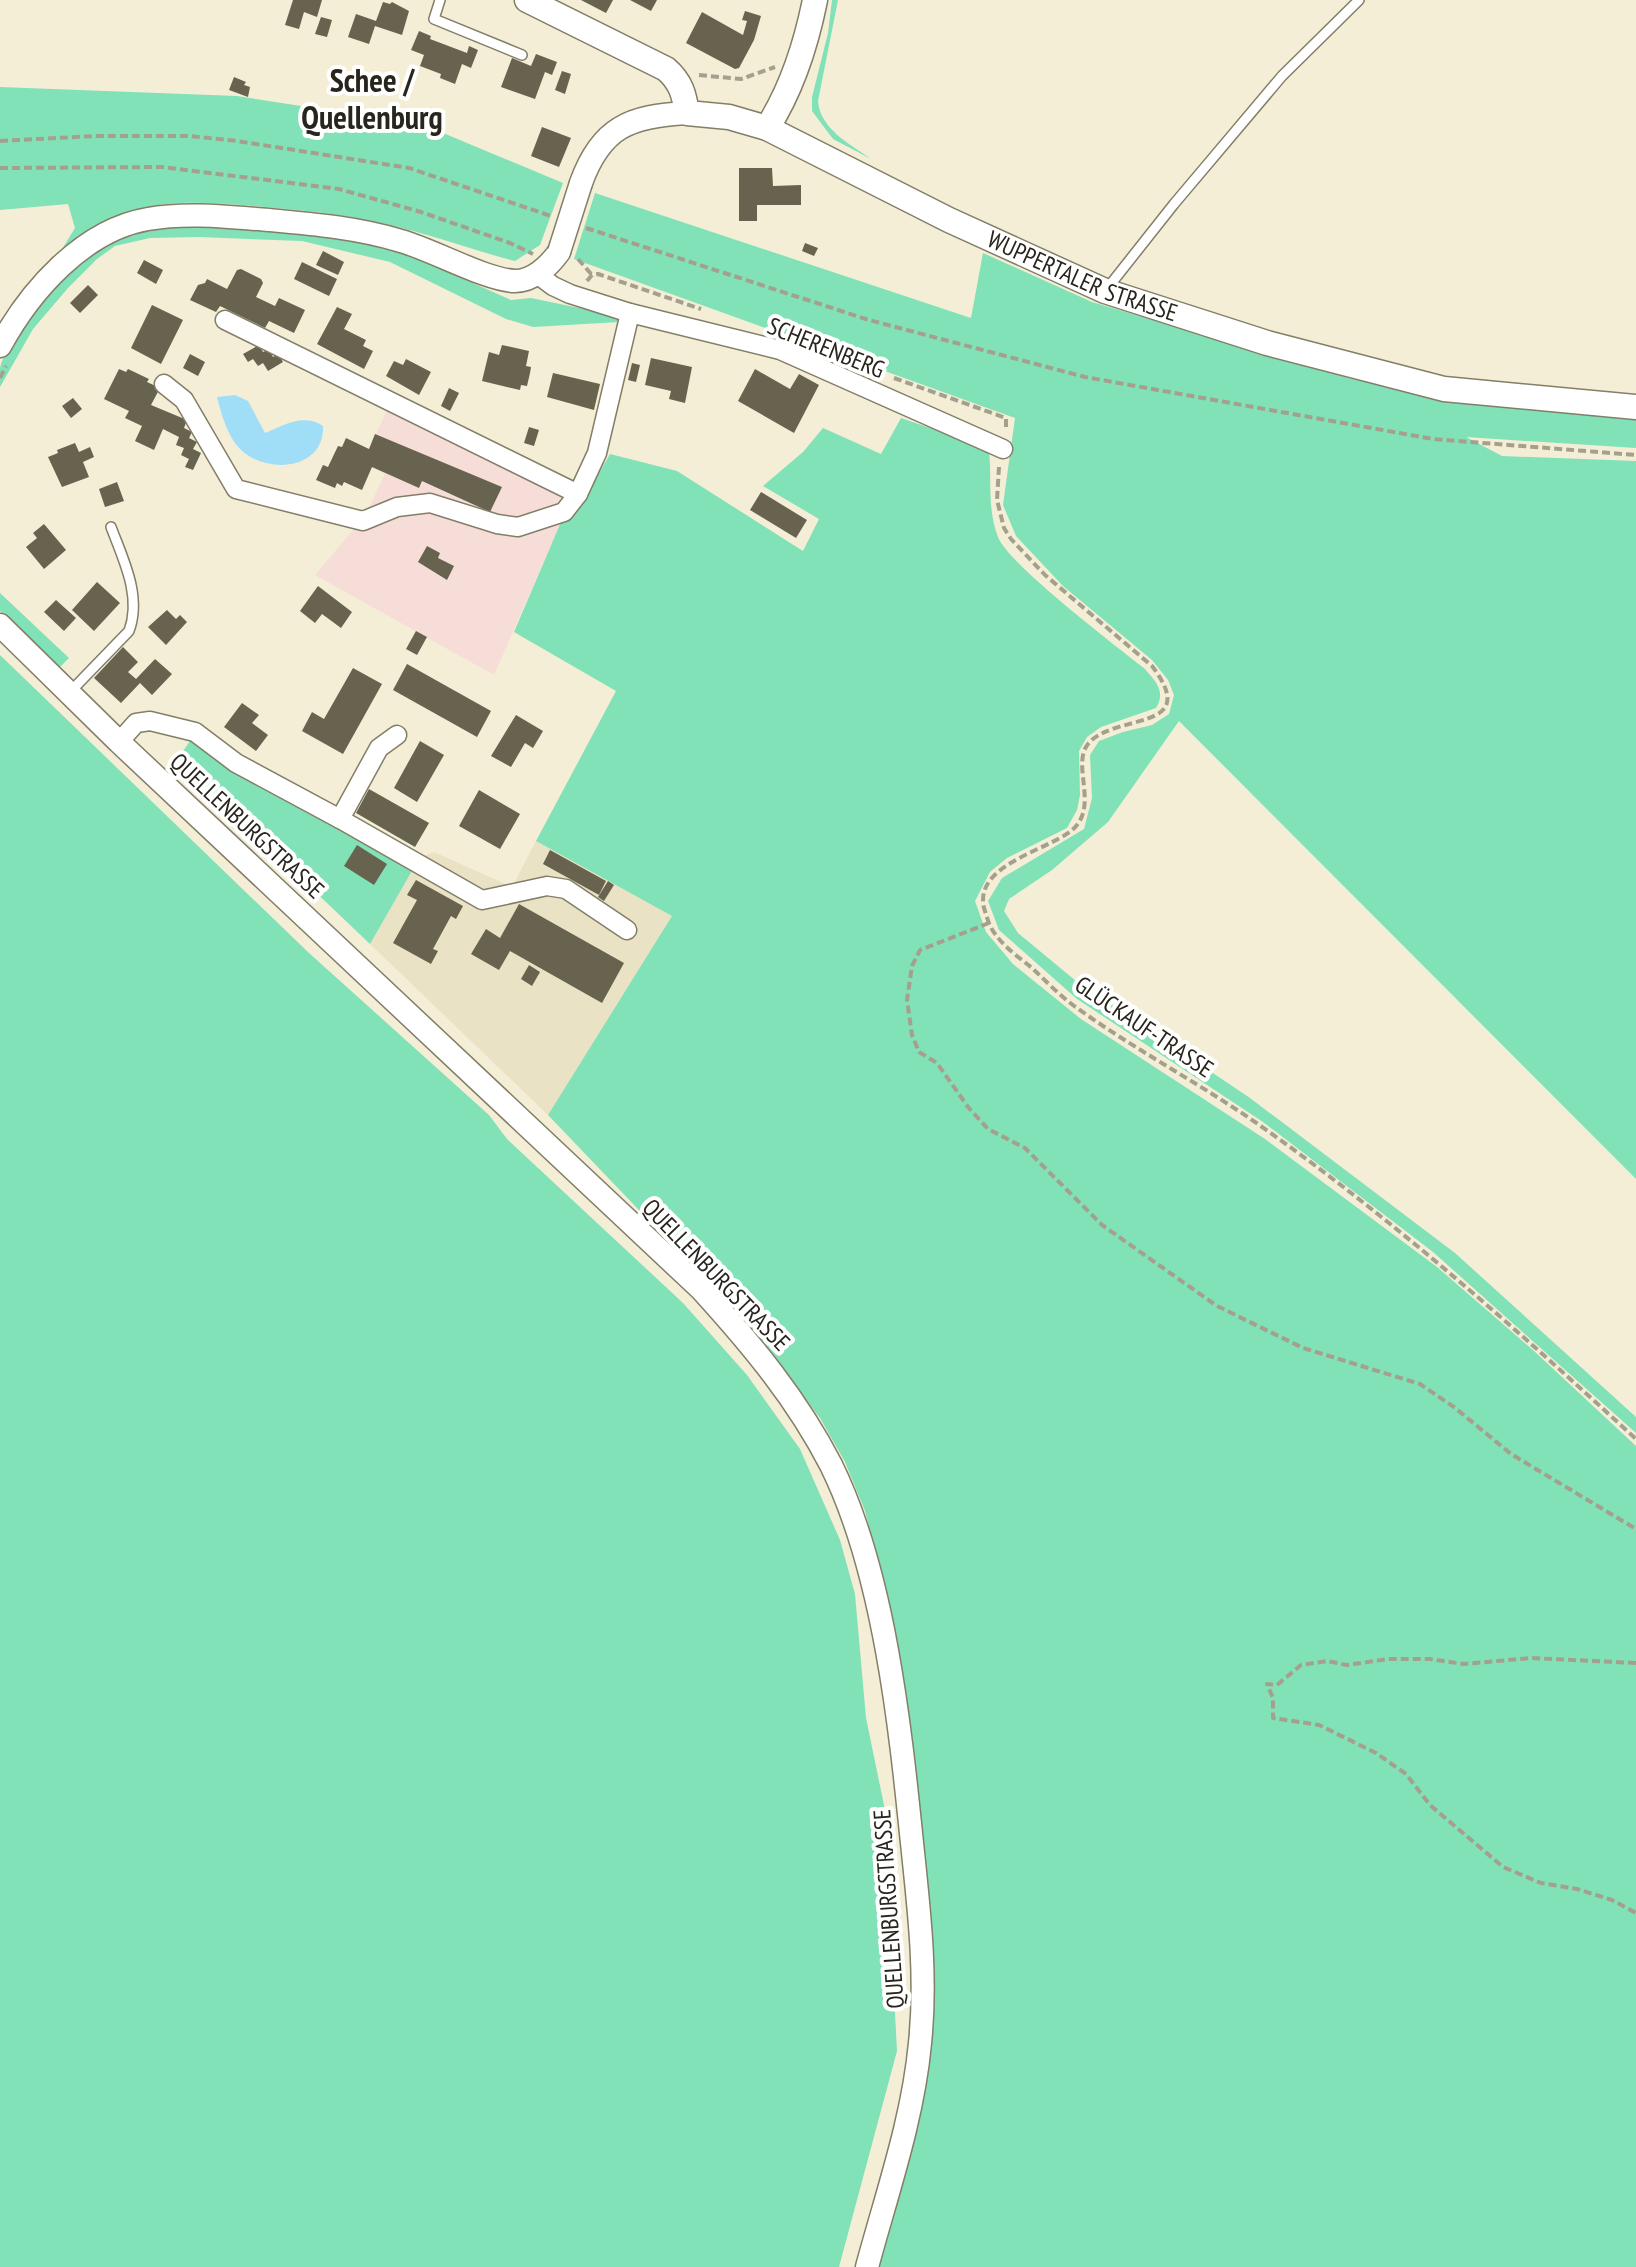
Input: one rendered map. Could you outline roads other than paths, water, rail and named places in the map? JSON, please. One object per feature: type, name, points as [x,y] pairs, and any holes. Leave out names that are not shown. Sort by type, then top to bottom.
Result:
[{"type":"main road","points":[[527,0],[666,69],[677,78],[687,113]]},
{"type":"main road","points":[[767,128],[799,63],[815,0]]},
{"type":"main road","name":"WUPPERTALER STRASSE","points":[[687,113],[729,117],[767,128],[949,220],[1105,291],[1267,343],[1444,389],[1636,407]]},
{"type":"street","name":"WUPPERTALER STRASSE","points":[[537,274],[559,252],[581,183],[595,151],[618,127],[639,119],[687,113]]},
{"type":"street","points":[[6,352],[26,307],[61,266],[105,233],[147,219],[206,216],[329,226],[400,241],[502,279],[525,280],[537,274]]},
{"type":"street","name":"SCHERENBERG","points":[[537,274],[570,294],[630,313],[780,350],[1002,452]]},
{"type":"street","points":[[164,384],[184,400],[236,489],[363,521],[397,507],[430,503],[497,524],[518,527],[564,512],[578,494],[597,453],[630,313]]},
{"type":"street","points":[[225,320],[578,494]]},
{"type":"street","name":"QUELLENBURGSTRASSE","points":[[0,625],[119,742],[702,1290],[775,1373],[808,1421],[832,1467],[854,1522],[883,1636],[906,1790],[921,1935],[923,1999],[916,2075],[867,2267]]},
{"type":"street","name":"QUELLENBURGSTRASSE","points":[[119,742],[136,723],[150,721],[195,732],[236,763],[482,900],[547,886],[566,889],[627,930]]},
{"type":"street","points":[[340,819],[379,748],[397,735]]},
{"type":"lane","points":[[440,0],[434,19],[522,55]]},
{"type":"lane","points":[[1105,291],[1282,76],[1359,0]]},
{"type":"lane","points":[[69,693],[129,631],[133,619],[134,599],[126,566],[111,527]]},
{"type":"water","points":[[235,395],[248,401],[265,433],[308,420],[323,426],[321,442],[302,461],[288,464],[273,465],[245,454],[229,433],[217,397]]},
{"type":"district","name":"Schee / Quellenburg","points":[[372,100]]}]
